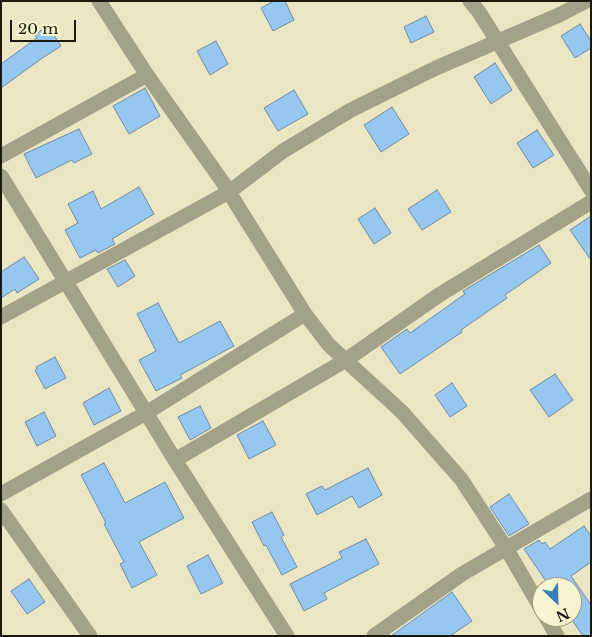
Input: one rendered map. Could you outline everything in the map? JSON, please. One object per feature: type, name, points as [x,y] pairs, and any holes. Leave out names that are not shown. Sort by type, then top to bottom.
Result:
[{"type":"street","points":[[99,1],[146,75],[229,192],[305,314],[330,345],[402,412],[461,479],[506,548],[532,593]]},
{"type":"street","points":[[470,1],[498,41],[591,190]]},
{"type":"street","points":[[1,317],[229,192],[283,151],[352,110],[436,68],[559,15],[586,1]]},
{"type":"street","points":[[1,156],[146,75]]},
{"type":"street","points":[[1,176],[175,460],[287,636]]},
{"type":"street","points":[[175,460],[346,360],[439,295],[591,202]]},
{"type":"street","points":[[1,494],[146,413],[305,314]]},
{"type":"street","points":[[374,636],[462,574],[591,499]]},
{"type":"street","points":[[1,510],[90,636]]},
{"type":"building","points":[[274,1],[285,1],[294,20],[273,31],[261,8]]},
{"type":"building","points":[[426,16],[434,32],[411,43],[404,27]]},
{"type":"building","points":[[580,24],[591,41],[591,48],[575,58],[561,36]]},
{"type":"building","points":[[48,26],[61,46],[1,88],[1,64],[37,38],[34,35]]},
{"type":"building","points":[[216,41],[228,64],[210,75],[197,51]]},
{"type":"building","points":[[495,63],[512,90],[491,104],[474,77]]},
{"type":"building","points":[[145,88],[160,116],[129,134],[113,106]]},
{"type":"building","points":[[294,90],[308,114],[278,131],[264,108]]},
{"type":"building","points":[[392,107],[409,134],[381,152],[364,125]]},
{"type":"building","points":[[79,129],[92,154],[74,163],[72,160],[36,178],[24,154]]},
{"type":"building","points":[[537,130],[554,155],[533,168],[517,143]]},
{"type":"building","points":[[139,187],[154,214],[112,239],[115,244],[98,253],[96,250],[80,258],[65,230],[78,223],[68,204],[93,191],[101,209]]},
{"type":"building","points":[[437,190],[451,212],[422,230],[408,209]]},
{"type":"building","points":[[375,208],[391,233],[374,244],[358,219]]},
{"type":"building","points":[[591,216],[591,260],[570,230]]},
{"type":"building","points":[[539,245],[551,263],[505,295],[507,298],[461,330],[462,332],[400,374],[381,347],[407,329],[410,333],[465,294],[463,291]]},
{"type":"building","points":[[24,257],[39,279],[17,293],[15,289],[1,298],[1,272]]},
{"type":"building","points":[[125,260],[135,276],[118,287],[107,269]]},
{"type":"building","points":[[158,303],[179,343],[220,321],[234,346],[180,375],[182,378],[156,391],[139,360],[156,351],[137,314]]},
{"type":"building","points":[[55,357],[66,378],[45,389],[35,370],[36,367]]},
{"type":"building","points":[[555,374],[573,400],[549,417],[530,390]]},
{"type":"building","points":[[452,383],[467,406],[450,417],[435,395]]},
{"type":"building","points":[[109,388],[121,411],[94,425],[83,403]]},
{"type":"building","points":[[200,406],[211,428],[190,440],[178,417]]},
{"type":"building","points":[[44,412],[56,436],[37,446],[25,422]]},
{"type":"building","points":[[263,421],[276,445],[249,459],[237,435]]},
{"type":"building","points":[[104,463],[125,503],[165,482],[184,518],[139,542],[157,575],[132,588],[120,564],[124,562],[81,475]]},
{"type":"building","points":[[368,468],[382,495],[359,508],[352,496],[317,515],[306,494],[322,486],[325,490]]},
{"type":"building","points":[[509,494],[529,524],[509,536],[490,507]]},
{"type":"building","points":[[272,512],[284,535],[281,537],[297,567],[282,575],[252,522]]},
{"type":"building","points":[[584,526],[591,536],[591,562],[572,577],[543,577],[524,549],[539,540],[542,544],[545,542],[550,549]]},
{"type":"building","points":[[366,539],[379,564],[324,593],[327,599],[304,611],[290,584],[342,558],[339,552]]},
{"type":"building","points":[[208,555],[223,583],[201,594],[187,566]]},
{"type":"building","points":[[29,579],[45,602],[27,614],[11,591]]},
{"type":"building","points":[[452,592],[472,621],[450,636],[391,636]]},
{"type":"building","points":[[582,592],[591,605],[591,636],[583,636],[577,627],[582,627]]}]
